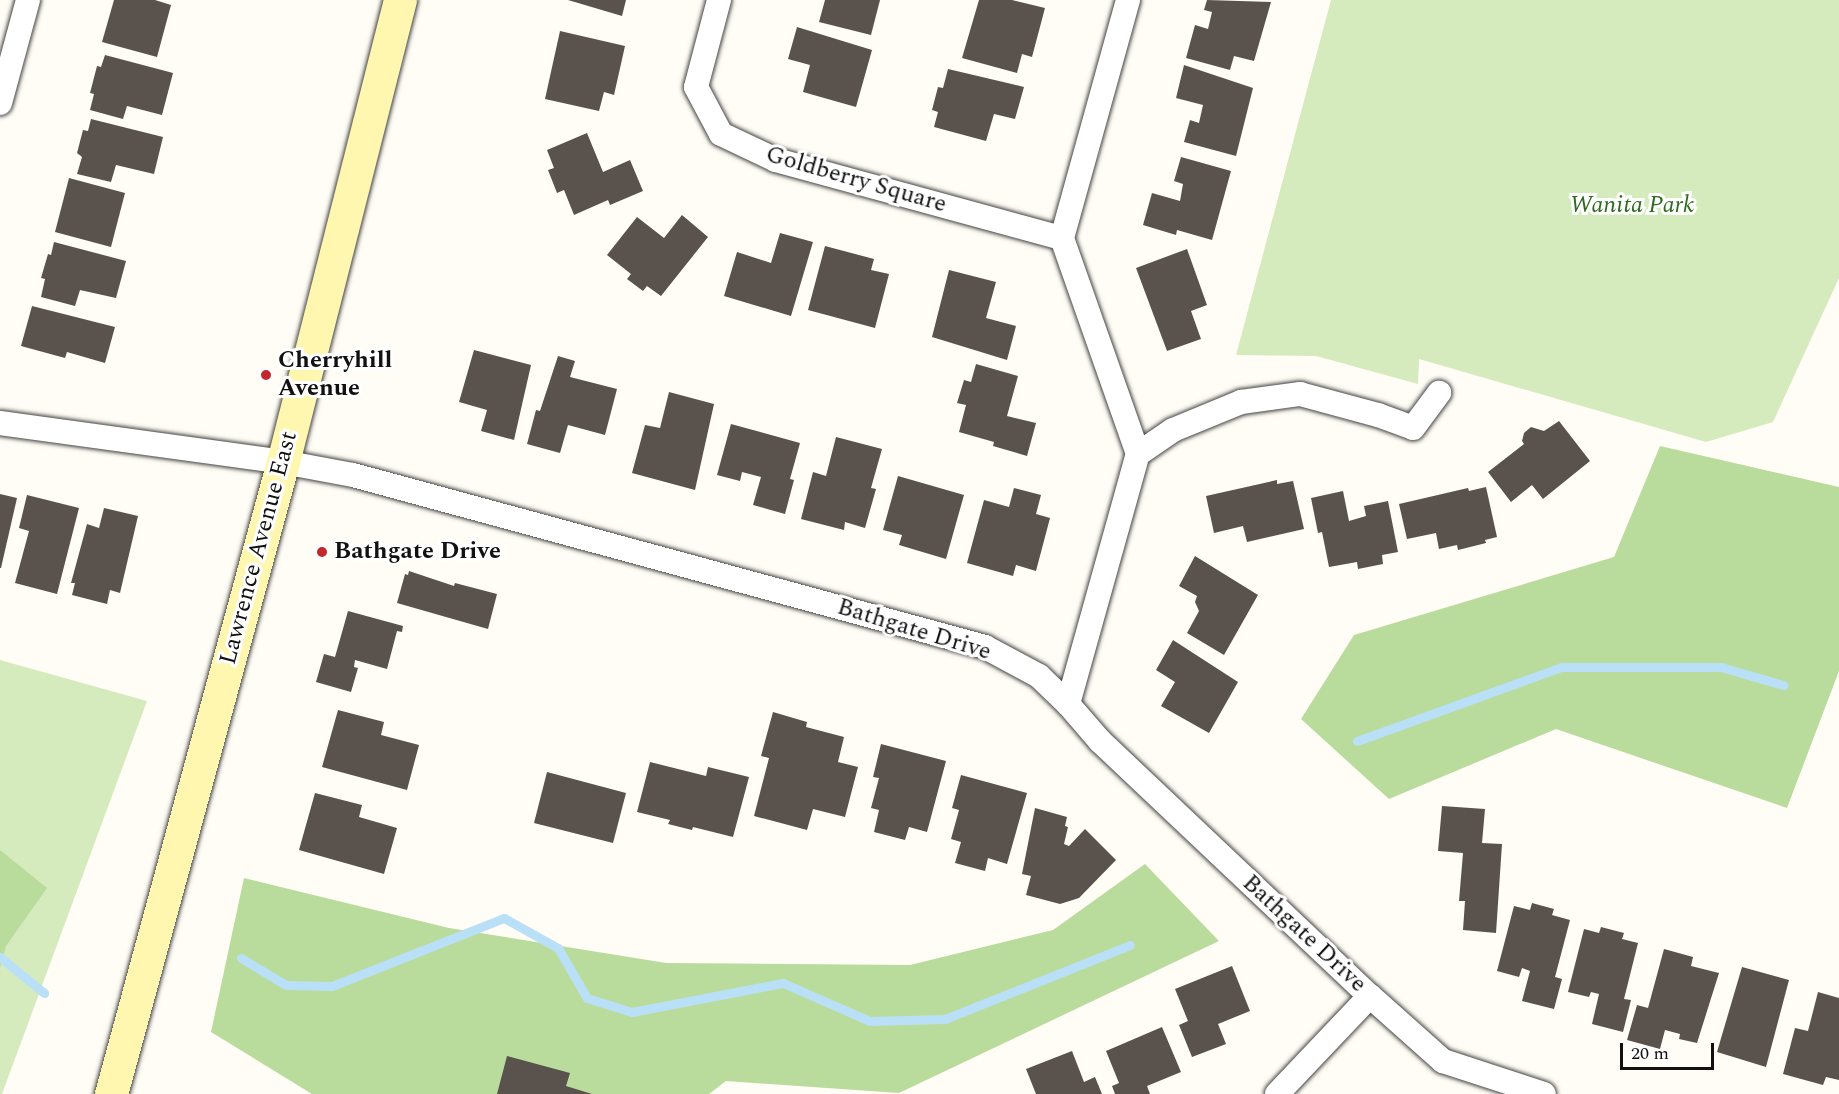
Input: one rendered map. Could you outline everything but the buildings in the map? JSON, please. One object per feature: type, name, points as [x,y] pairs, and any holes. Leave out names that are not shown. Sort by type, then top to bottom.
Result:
[{"type":"main road","name":"Lawrence Avenue East","points":[[111,1094],[283,462],[400,0]]},
{"type":"street","points":[[0,103],[28,0]]},
{"type":"street","name":"Goldberry Square","points":[[719,0],[696,87],[721,134],[776,160],[1062,238]]},
{"type":"street","points":[[1068,704],[1138,453],[1062,238],[1128,0]]},
{"type":"street","points":[[1138,453],[1173,430],[1241,402],[1300,394],[1378,415],[1413,428],[1439,393]]},
{"type":"street","points":[[0,423],[283,462]]},
{"type":"street","name":"Bathgate Drive","points":[[283,462],[353,475],[985,646],[1039,676],[1068,704],[1100,741],[1370,996],[1443,1061],[1544,1094]]},
{"type":"street","points":[[1277,1094],[1370,996]]},
{"type":"green space","name":"Wanita Park","points":[[1331,0],[1839,0],[1839,278],[1773,422],[1706,442],[1419,359],[1418,384],[1316,356],[1236,355]]},
{"type":"green space","points":[[1660,446],[1839,487],[1839,671],[1787,808],[1556,729],[1389,799],[1301,719],[1354,635],[1614,557]]},
{"type":"green space","points":[[0,660],[147,701],[2,1094],[0,1094]]},
{"type":"green space","points":[[0,850],[47,888],[6,946],[0,968]]},
{"type":"green space","points":[[1145,864],[1219,941],[899,1093],[726,1081],[709,1094],[312,1094],[211,1032],[244,878],[449,928],[666,963],[910,965],[1053,930]]},
{"type":"waterway","points":[[1357,741],[1561,667],[1721,667],[1783,685]]},
{"type":"waterway","points":[[241,958],[286,985],[332,986],[504,918],[558,948],[587,998],[632,1012],[783,983],[870,1021],[945,1019],[1130,945]]},
{"type":"waterway","points":[[0,957],[44,993]]},
{"type":"place","name":"Cherryhill Avenue","points":[[266,375]]},
{"type":"place","name":"Bathgate Drive","points":[[322,552]]}]
